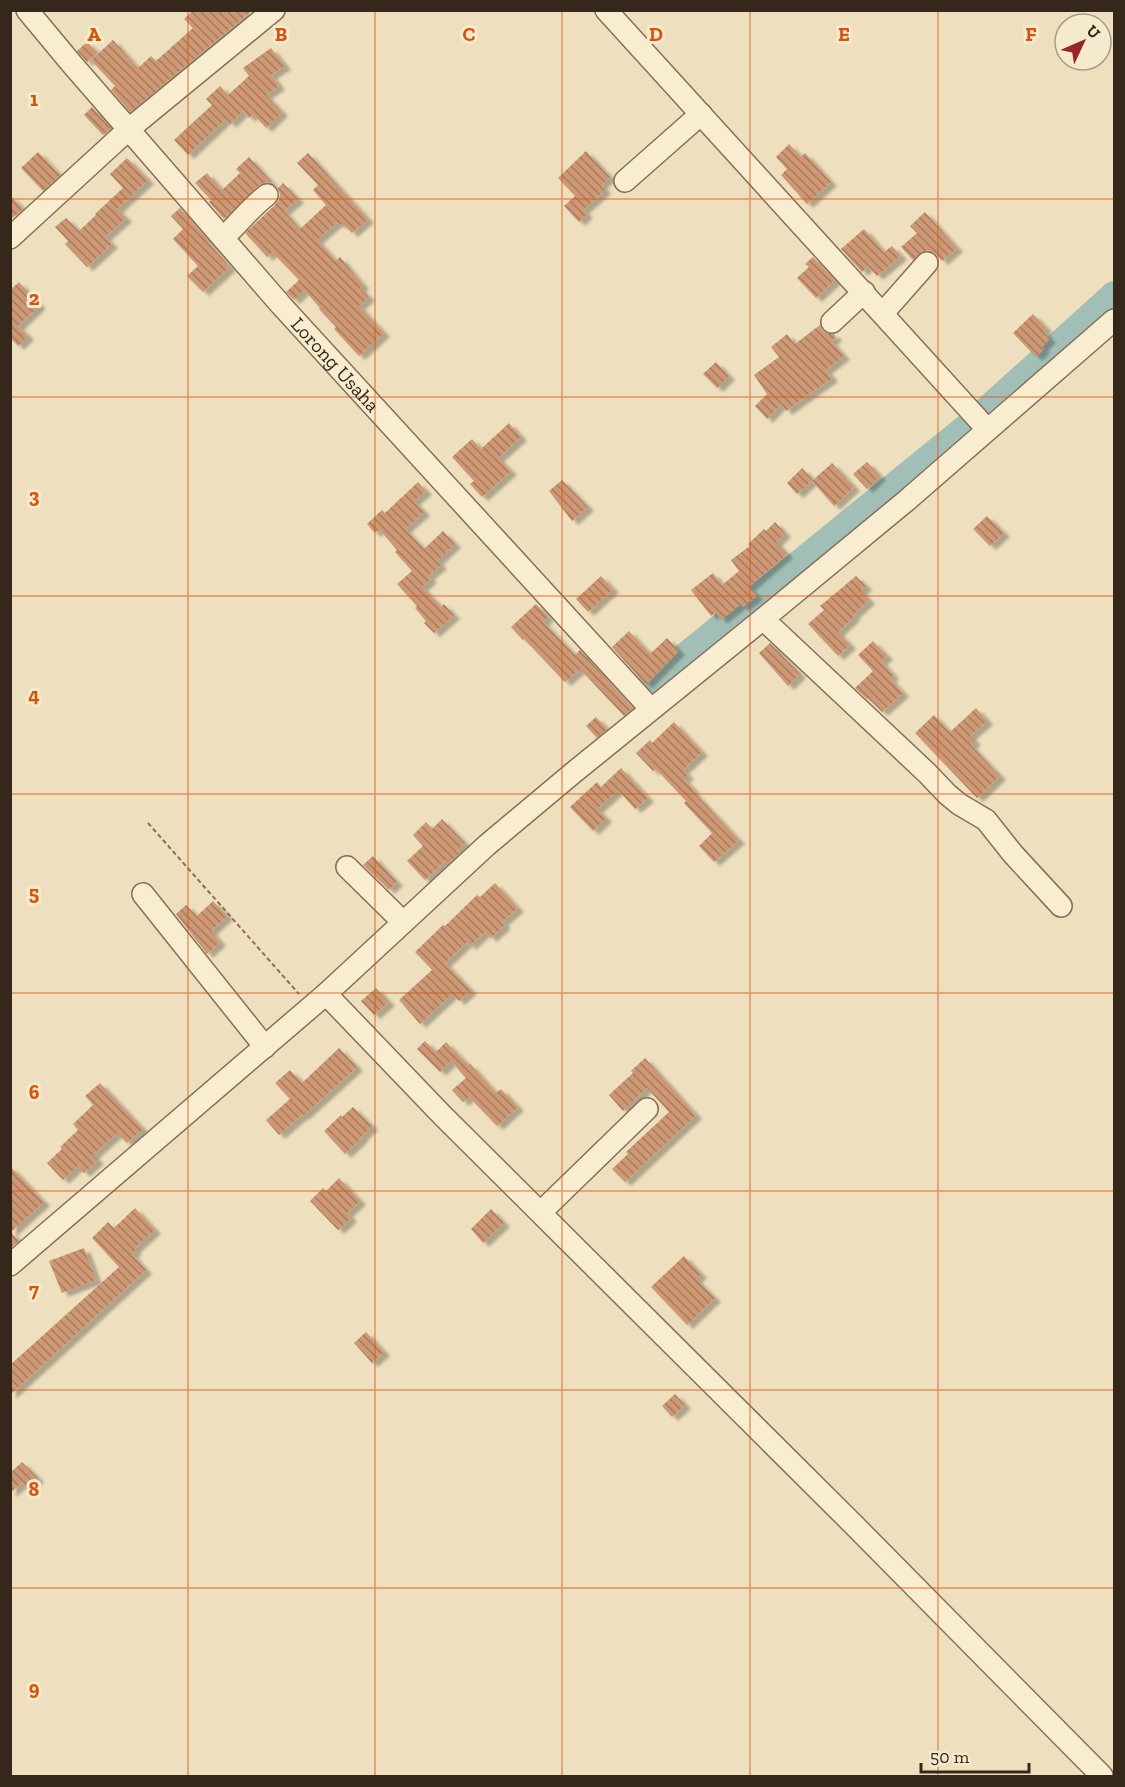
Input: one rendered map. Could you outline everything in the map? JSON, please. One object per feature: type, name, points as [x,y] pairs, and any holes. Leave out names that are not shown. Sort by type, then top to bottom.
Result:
[{"type":"street","name":"Lorong Usaha","points":[[27,10],[289,314],[651,709]]},
{"type":"street","points":[[10,238],[129,129],[274,10]]},
{"type":"street","points":[[606,10],[984,426]]},
{"type":"street","points":[[625,181],[701,114]]},
{"type":"street","points":[[223,238],[267,195]]},
{"type":"street","points":[[883,313],[927,262]]},
{"type":"street","points":[[832,322],[864,292]]},
{"type":"street","points":[[10,1265],[318,1001],[487,845],[906,501],[984,426],[1114,320]]},
{"type":"street","points":[[763,619],[947,794],[969,811],[986,820],[1013,854],[1061,906]]},
{"type":"street","points":[[346,867],[404,922]]},
{"type":"street","points":[[143,894],[265,1047]]},
{"type":"street","points":[[318,1001],[541,1212],[1102,1776]]},
{"type":"street","points":[[541,1212],[647,1109]]},
{"type":"path","points":[[148,823],[318,1001]]},
{"type":"building","points":[[193,10],[253,10],[130,112],[111,90],[115,86],[91,60],[113,40],[138,68],[151,56],[156,61],[193,28],[184,19]]},
{"type":"building","points":[[87,42],[97,53],[87,62],[77,51]]},
{"type":"building","points":[[271,48],[285,66],[271,75],[279,86],[266,95],[282,112],[266,128],[253,114],[249,118],[243,111],[230,124],[226,119],[188,155],[174,140],[212,105],[206,99],[220,86],[228,95],[249,76],[243,68]]},
{"type":"building","points":[[92,107],[111,128],[103,135],[84,115]]},
{"type":"building","points":[[789,144],[801,157],[805,153],[831,182],[807,204],[781,175],[787,169],[776,157]]},
{"type":"building","points":[[586,151],[610,177],[601,185],[605,190],[583,210],[587,214],[579,222],[564,206],[575,196],[558,178]]},
{"type":"building","points":[[38,152],[60,175],[43,191],[21,168]]},
{"type":"building","points":[[308,153],[368,219],[352,233],[344,225],[336,223],[317,240],[336,261],[340,257],[363,285],[360,288],[369,297],[359,306],[384,333],[359,356],[334,329],[336,327],[304,290],[294,300],[286,292],[299,280],[272,252],[267,257],[245,233],[279,200],[280,194],[277,187],[283,183],[298,199],[284,211],[300,229],[326,205],[313,190],[318,185],[297,163]]},
{"type":"building","points":[[249,157],[276,187],[266,182],[259,185],[224,219],[195,183],[207,173],[222,190],[240,173],[236,169]]},
{"type":"building","points":[[127,158],[148,180],[117,209],[126,218],[105,237],[112,244],[87,267],[65,244],[68,241],[55,227],[66,218],[79,231],[96,215],[123,188],[110,174]]},
{"type":"building","points":[[10,195],[23,209],[10,220]]},
{"type":"building","points":[[180,208],[230,267],[203,292],[187,276],[198,266],[173,239],[183,229],[171,216]]},
{"type":"building","points":[[925,212],[957,248],[942,261],[933,251],[929,250],[922,251],[913,260],[901,247],[917,233],[910,226]]},
{"type":"building","points":[[864,229],[884,252],[892,246],[901,256],[877,276],[868,266],[862,272],[841,249]]},
{"type":"building","points":[[813,257],[835,280],[816,298],[797,278],[809,267],[805,264]]},
{"type":"building","points":[[19,282],[40,305],[18,326],[28,336],[18,346],[10,338],[10,290]]},
{"type":"building","points":[[1033,314],[1046,328],[1043,331],[1050,339],[1036,357],[1013,333]]},
{"type":"building","points":[[820,325],[823,331],[834,334],[836,337],[831,341],[844,356],[826,370],[832,378],[786,411],[781,404],[767,419],[755,406],[767,394],[754,375],[779,357],[771,347],[787,334],[795,344]]},
{"type":"building","points":[[716,362],[729,376],[717,388],[703,374]]},
{"type":"building","points":[[509,423],[521,437],[498,458],[511,471],[482,497],[470,484],[474,481],[452,457],[472,439],[481,449]]},
{"type":"building","points":[[867,462],[880,476],[867,489],[853,474]]},
{"type":"building","points":[[832,463],[854,487],[834,506],[812,481]]},
{"type":"building","points":[[802,468],[813,480],[797,494],[787,483]]},
{"type":"building","points":[[562,480],[588,507],[572,521],[549,491]]},
{"type":"building","points":[[418,482],[426,491],[414,501],[424,512],[405,529],[424,549],[443,531],[455,544],[437,561],[441,565],[428,576],[431,579],[422,587],[441,607],[444,604],[454,615],[434,633],[424,623],[426,621],[415,608],[417,606],[397,584],[412,571],[379,529],[375,533],[367,524],[382,510],[385,513]]},
{"type":"building","points":[[987,516],[1004,533],[990,546],[973,529]]},
{"type":"building","points":[[775,522],[785,533],[776,542],[787,554],[749,587],[757,596],[743,607],[741,604],[721,620],[716,612],[711,616],[691,590],[713,573],[722,585],[739,571],[731,560],[750,546],[748,544],[764,529],[766,531]]},
{"type":"building","points":[[601,576],[613,589],[588,612],[576,599]]},
{"type":"building","points":[[856,576],[866,586],[861,591],[869,600],[838,632],[850,645],[838,656],[808,624],[824,610],[820,606]]},
{"type":"building","points":[[536,604],[548,617],[543,622],[575,655],[580,650],[633,708],[624,716],[580,669],[565,682],[511,627]]},
{"type":"building","points":[[629,631],[650,654],[667,638],[679,651],[646,685],[612,647]]},
{"type":"building","points":[[873,641],[887,656],[881,661],[893,675],[890,678],[903,693],[882,712],[855,688],[873,671],[858,655]]},
{"type":"building","points":[[770,643],[800,674],[788,686],[759,653]]},
{"type":"building","points":[[976,708],[987,721],[970,736],[975,741],[971,745],[1000,776],[977,798],[915,733],[934,715],[950,732]]},
{"type":"building","points":[[596,717],[607,729],[597,738],[586,726]]},
{"type":"building","points":[[674,722],[702,752],[683,770],[688,775],[684,779],[739,840],[714,862],[699,846],[712,833],[656,769],[653,771],[636,753],[650,740],[652,743]]},
{"type":"building","points":[[621,768],[648,798],[635,809],[618,790],[597,809],[606,818],[593,831],[570,807],[597,782],[601,787]]},
{"type":"building","points":[[442,819],[465,843],[456,851],[459,854],[448,863],[446,860],[425,880],[407,861],[423,846],[413,835],[426,822],[432,829]]},
{"type":"building","points":[[373,856],[397,882],[389,890],[363,865]]},
{"type":"building","points":[[495,883],[518,908],[502,922],[505,925],[491,938],[485,932],[470,946],[467,942],[445,963],[471,990],[459,1001],[452,994],[420,1024],[399,1000],[432,970],[415,952],[477,895],[480,897]]},
{"type":"building","points":[[213,901],[227,916],[211,931],[220,942],[207,954],[176,914],[186,905],[197,916]]},
{"type":"building","points":[[376,988],[389,1002],[374,1015],[361,1001]]},
{"type":"building","points":[[425,1041],[436,1052],[446,1042],[496,1093],[501,1089],[518,1107],[497,1126],[469,1097],[463,1102],[452,1090],[466,1078],[451,1061],[440,1072],[417,1049]]},
{"type":"building","points":[[339,1048],[357,1067],[279,1135],[266,1120],[290,1099],[275,1083],[290,1070],[302,1083]]},
{"type":"building","points":[[645,1058],[696,1115],[625,1182],[612,1169],[628,1154],[626,1152],[669,1112],[647,1088],[623,1111],[609,1095],[633,1073],[631,1071]]},
{"type":"building","points":[[100,1083],[143,1129],[127,1143],[117,1133],[93,1155],[98,1160],[84,1173],[78,1166],[63,1180],[47,1163],[78,1130],[73,1124],[93,1105],[85,1096]]},
{"type":"building","points":[[353,1107],[372,1126],[345,1154],[324,1131]]},
{"type":"building","points":[[10,1166],[44,1202],[11,1232],[19,1241],[10,1248]]},
{"type":"building","points":[[339,1178],[360,1201],[347,1213],[351,1218],[338,1230],[310,1201],[323,1188],[326,1191]]},
{"type":"building","points":[[135,1208],[155,1230],[134,1249],[136,1250],[132,1254],[146,1270],[10,1395],[10,1365],[119,1267],[92,1238],[108,1222],[114,1228]]},
{"type":"building","points":[[491,1209],[504,1223],[483,1243],[471,1229]]},
{"type":"building","points":[[84,1248],[96,1280],[62,1293],[49,1261]]},
{"type":"building","points":[[684,1256],[701,1274],[696,1279],[715,1298],[687,1325],[651,1287]]},
{"type":"building","points":[[366,1332],[384,1352],[372,1363],[354,1343]]},
{"type":"building","points":[[675,1394],[685,1405],[672,1417],[662,1406]]},
{"type":"building","points":[[22,1462],[38,1478],[27,1489],[22,1483],[10,1493],[10,1473]]},
{"type":"waterway","points":[[650,684],[977,418],[1114,294]]}]
